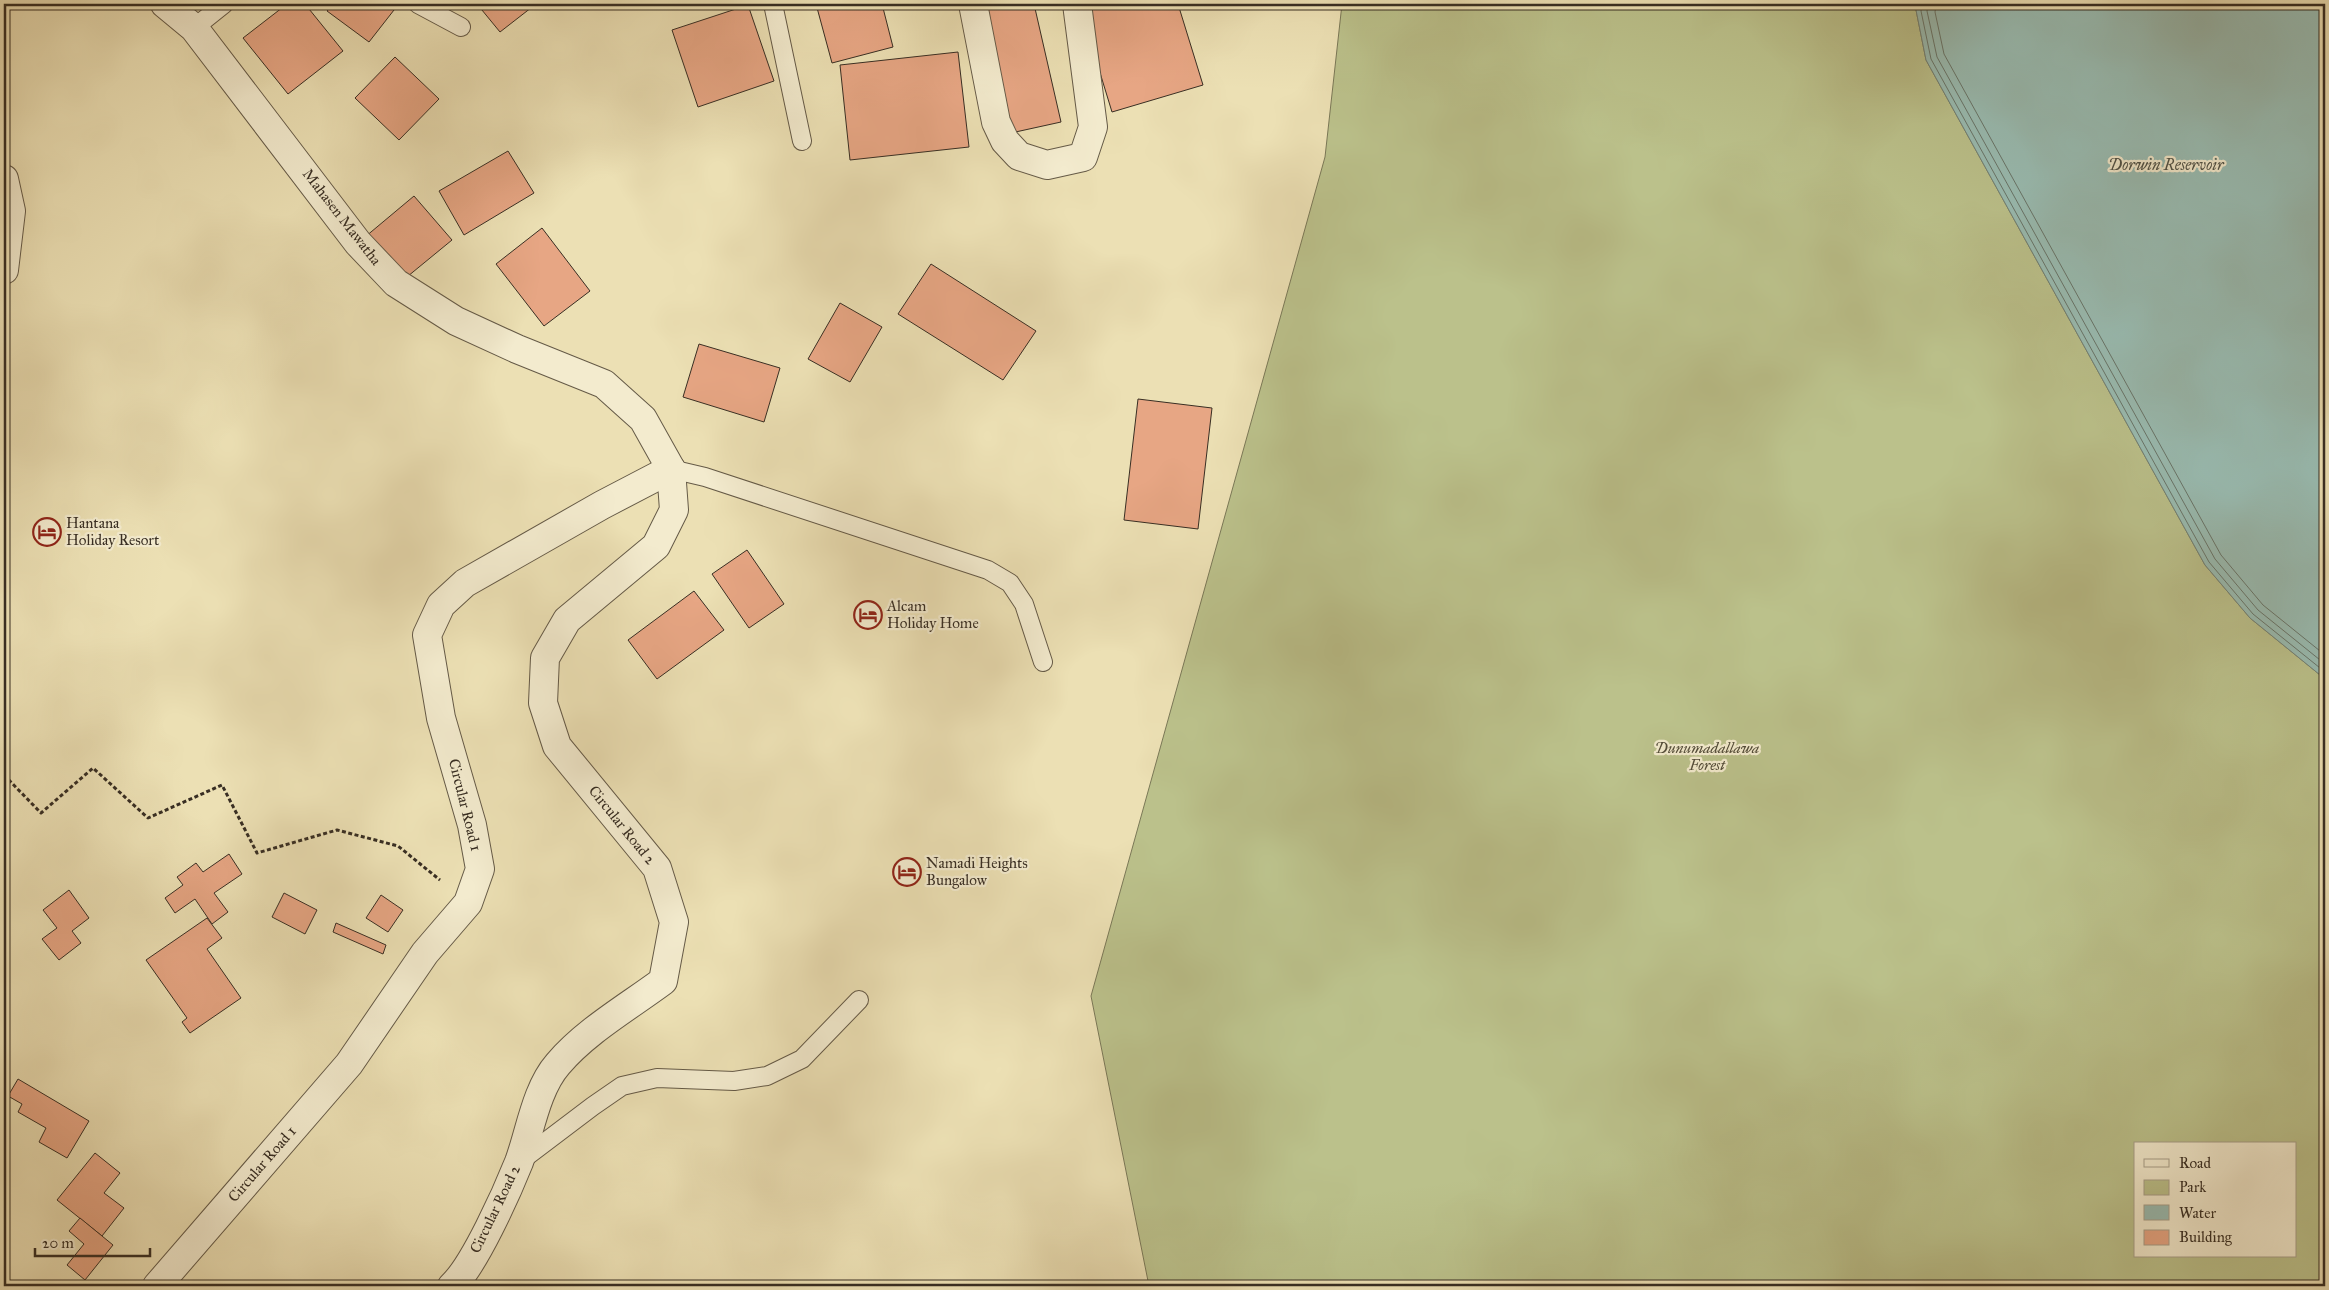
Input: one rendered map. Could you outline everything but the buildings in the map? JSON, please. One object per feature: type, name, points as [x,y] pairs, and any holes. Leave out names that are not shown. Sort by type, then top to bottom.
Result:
[{"type":"street","name":"Mahasen Mawatha","points":[[165,4],[194,28],[358,243],[396,283],[456,321],[517,349],[604,384],[643,419],[670,469]]},
{"type":"street","points":[[973,4],[996,122],[1005,141],[1019,156],[1047,165],[1083,157],[1093,127],[1077,4]]},
{"type":"street","points":[[4,179],[11,211],[4,270]]},
{"type":"street","name":"Circular Road 1","points":[[157,1286],[349,1064],[425,953],[468,903],[480,869],[472,825],[441,718],[427,635],[441,605],[465,582],[670,469]]},
{"type":"street","name":"Circular Road 2","points":[[452,1286],[479,1247],[519,1163],[538,1099],[557,1064],[589,1036],[663,981],[674,922],[657,868],[557,746],[543,703],[545,658],[567,620],[656,546],[674,510],[670,469]]},
{"type":"lane","points":[[194,28],[224,4]]},
{"type":"lane","points":[[418,4],[461,27]]},
{"type":"lane","points":[[773,4],[802,141]]},
{"type":"lane","points":[[670,469],[705,477],[988,570],[1010,582],[1024,604],[1043,662]]},
{"type":"lane","points":[[519,1163],[622,1086],[657,1078],[734,1081],[767,1076],[802,1059],[858,1000]]},
{"type":"path","points":[[4,775],[41,813],[93,768],[148,818],[222,785],[257,853],[337,830],[398,846],[468,903]]},
{"type":"green space","name":"Dunumadallawa Forest","points":[[1342,4],[1917,4],[1916,10],[1926,60],[2205,565],[2250,618],[2325,679],[2325,1286],[1149,1286],[1091,996],[1325,157]]},
{"type":"water","name":"Dorwin Reservoir","points":[[1917,4],[2325,4],[2325,679],[2250,618],[2205,565],[1926,60],[1916,10]]},
{"type":"place","name":"Hantana Holiday Resort","points":[[47,532]]},
{"type":"place","name":"Alcam Holiday Home","points":[[868,615]]},
{"type":"place","name":"Namadi Heights Bungalow","points":[[907,872]]}]
